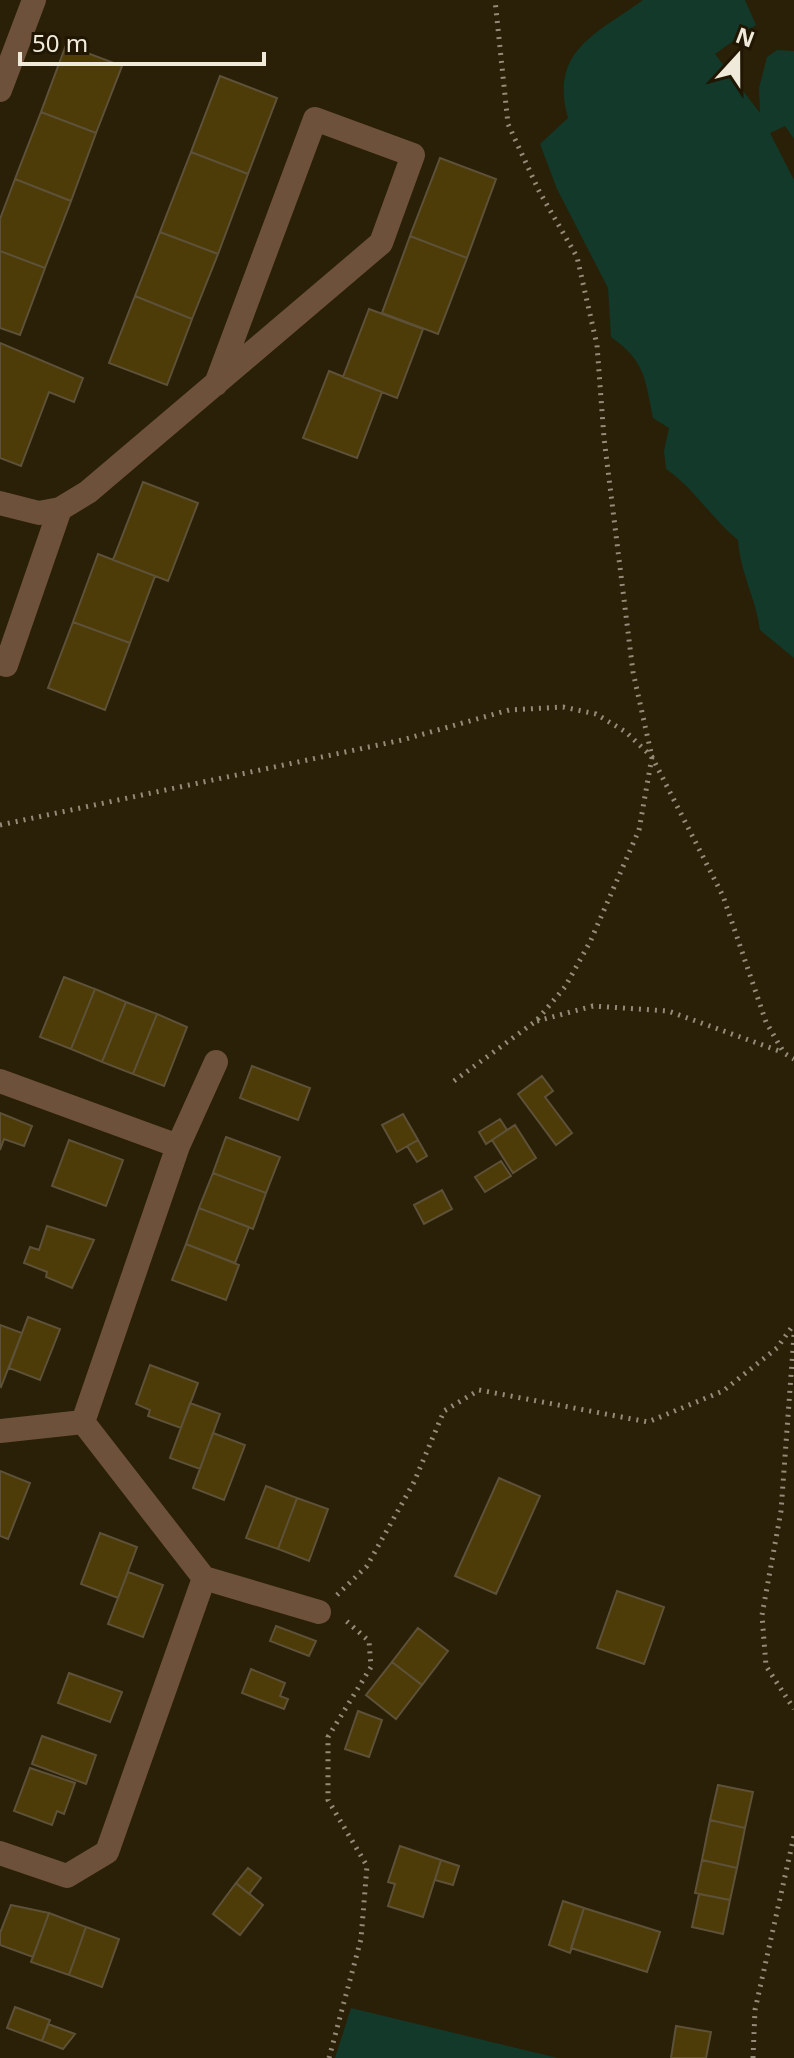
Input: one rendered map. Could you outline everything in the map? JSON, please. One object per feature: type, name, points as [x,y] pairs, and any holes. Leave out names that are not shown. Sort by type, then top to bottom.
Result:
[{"type":"street","points":[[0,90],[34,0]]},
{"type":"street","points":[[0,503],[39,513],[60,509],[88,492],[216,384],[381,243],[413,155],[315,119],[216,384]]},
{"type":"street","points":[[6,665],[60,509]]},
{"type":"street","points":[[83,1422],[178,1146],[216,1062]]},
{"type":"street","points":[[0,1081],[178,1146]]},
{"type":"street","points":[[0,1431],[83,1422]]},
{"type":"street","points":[[83,1422],[204,1578],[319,1612]]},
{"type":"street","points":[[0,1853],[67,1876],[107,1852],[204,1578]]},
{"type":"path","points":[[495,0],[508,124],[539,191],[577,257],[597,345],[604,438],[633,672],[652,757],[723,896],[766,1022],[784,1053]]},
{"type":"path","points":[[0,825],[402,740],[509,710],[563,707],[596,714],[626,732],[652,757]]},
{"type":"path","points":[[454,1081],[536,1021],[565,987],[612,896],[639,830],[652,757]]},
{"type":"path","points":[[536,1021],[593,1006],[668,1011],[794,1059]]},
{"type":"path","points":[[319,1612],[367,1566],[414,1482],[444,1411],[479,1390],[648,1422],[723,1391],[777,1348],[794,1324]]},
{"type":"path","points":[[794,1335],[781,1511],[762,1615],[766,1666],[794,1709]]},
{"type":"path","points":[[319,1612],[347,1620],[369,1641],[371,1667],[328,1737],[328,1800],[367,1866],[361,1939],[329,2058]]},
{"type":"path","points":[[753,2058],[755,2010],[794,1836]]},
{"type":"green space","points":[[643,0],[745,0],[756,25],[715,54],[760,113],[759,88],[767,57],[777,50],[794,51],[794,139],[785,126],[770,133],[794,180],[794,658],[760,630],[738,540],[666,469],[664,451],[669,428],[653,418],[642,372],[631,354],[611,337],[608,288],[557,189],[540,144],[568,118],[564,95],[565,76],[571,60],[594,35]]},
{"type":"green space","points":[[351,2008],[558,2058],[335,2058]]},
{"type":"building","points":[[66,45],[122,66],[96,133],[41,112]]},
{"type":"building","points":[[220,76],[277,98],[248,174],[191,152]]},
{"type":"building","points":[[41,112],[96,133],[71,201],[15,179]]},
{"type":"building","points":[[191,152],[248,174],[218,254],[160,232]]},
{"type":"building","points":[[440,158],[496,179],[467,258],[410,236]]},
{"type":"building","points":[[15,179],[71,201],[45,268],[0,251],[0,219]]},
{"type":"building","points":[[160,232],[218,254],[192,319],[135,296]]},
{"type":"building","points":[[410,236],[467,258],[438,334],[382,313]]},
{"type":"building","points":[[0,251],[45,268],[20,335],[0,328]]},
{"type":"building","points":[[135,296],[192,319],[167,385],[109,363]]},
{"type":"building","points":[[369,309],[423,329],[397,398],[343,377]]},
{"type":"building","points":[[0,343],[83,378],[74,402],[49,392],[21,466],[0,458]]},
{"type":"building","points":[[329,371],[382,392],[357,458],[303,438]]},
{"type":"building","points":[[143,482],[198,503],[168,581],[113,560]]},
{"type":"building","points":[[98,554],[155,576],[130,643],[73,622]]},
{"type":"building","points":[[73,622],[130,643],[105,710],[48,688]]},
{"type":"building","points":[[64,977],[95,989],[71,1049],[40,1037]]},
{"type":"building","points":[[95,989],[126,1002],[102,1062],[71,1049]]},
{"type":"building","points":[[126,1002],[157,1014],[133,1074],[102,1062]]},
{"type":"building","points":[[157,1014],[187,1027],[164,1086],[133,1074]]},
{"type":"building","points":[[252,1066],[310,1088],[298,1120],[240,1098]]},
{"type":"building","points":[[542,1076],[553,1091],[545,1097],[572,1133],[556,1145],[518,1094]]},
{"type":"building","points":[[0,1113],[32,1126],[24,1146],[4,1139],[0,1150]]},
{"type":"building","points":[[403,1114],[418,1140],[397,1152],[382,1125]]},
{"type":"building","points":[[500,1119],[507,1130],[486,1144],[479,1132]]},
{"type":"building","points":[[515,1125],[536,1158],[513,1173],[492,1140]]},
{"type":"building","points":[[226,1137],[280,1157],[266,1193],[213,1173]]},
{"type":"building","points":[[69,1140],[123,1160],[106,1206],[52,1186]]},
{"type":"building","points":[[418,1140],[427,1156],[417,1162],[407,1146]]},
{"type":"building","points":[[501,1161],[511,1176],[485,1192],[475,1177]]},
{"type":"building","points":[[213,1173],[266,1193],[253,1229],[199,1208]]},
{"type":"building","points":[[442,1190],[452,1209],[424,1224],[414,1205]]},
{"type":"building","points":[[199,1208],[249,1227],[235,1263],[186,1244]]},
{"type":"building","points":[[47,1226],[94,1240],[72,1288],[46,1277],[47,1272],[24,1263],[30,1247],[39,1250]]},
{"type":"building","points":[[186,1244],[239,1265],[226,1300],[172,1280]]},
{"type":"building","points":[[28,1317],[60,1329],[40,1380],[9,1368]]},
{"type":"building","points":[[0,1325],[22,1333],[1,1387],[0,1386]]},
{"type":"building","points":[[150,1365],[198,1383],[181,1428],[148,1416],[150,1410],[136,1404]]},
{"type":"building","points":[[190,1403],[220,1414],[200,1469],[170,1458]]},
{"type":"building","points":[[213,1433],[245,1445],[224,1500],[193,1488]]},
{"type":"building","points":[[0,1471],[30,1483],[8,1539],[0,1536]]},
{"type":"building","points":[[499,1478],[540,1496],[496,1594],[455,1576]]},
{"type":"building","points":[[266,1486],[297,1498],[278,1549],[246,1538]]},
{"type":"building","points":[[297,1498],[328,1509],[309,1561],[278,1549]]},
{"type":"building","points":[[100,1533],[137,1547],[118,1598],[81,1584]]},
{"type":"building","points":[[128,1572],[163,1585],[143,1637],[108,1624]]},
{"type":"building","points":[[617,1591],[664,1607],[644,1664],[597,1648]]},
{"type":"building","points":[[276,1626],[316,1641],[309,1656],[270,1641]]},
{"type":"building","points":[[418,1628],[448,1651],[422,1685],[392,1662]]},
{"type":"building","points":[[392,1662],[422,1685],[396,1719],[366,1695]]},
{"type":"building","points":[[251,1669],[285,1683],[280,1696],[288,1699],[284,1709],[242,1693]]},
{"type":"building","points":[[69,1673],[122,1692],[110,1722],[58,1703]]},
{"type":"building","points":[[358,1711],[382,1720],[369,1757],[345,1749]]},
{"type":"building","points":[[42,1736],[96,1755],[86,1784],[32,1764]]},
{"type":"building","points":[[30,1768],[75,1783],[64,1814],[57,1811],[52,1825],[14,1811]]},
{"type":"building","points":[[718,1785],[753,1792],[745,1828],[710,1820]]},
{"type":"building","points":[[710,1820],[745,1828],[737,1868],[702,1860]]},
{"type":"building","points":[[400,1846],[441,1860],[423,1917],[388,1906],[395,1884],[388,1882]]},
{"type":"building","points":[[441,1860],[459,1866],[453,1885],[435,1880]]},
{"type":"building","points":[[702,1860],[737,1868],[730,1900],[695,1893]]},
{"type":"building","points":[[248,1868],[261,1878],[249,1894],[236,1883]]},
{"type":"building","points":[[236,1883],[263,1905],[240,1935],[213,1914]]},
{"type":"building","points":[[699,1894],[730,1900],[723,1934],[692,1927]]},
{"type":"building","points":[[563,1901],[584,1908],[570,1953],[549,1945]]},
{"type":"building","points":[[11,1905],[49,1913],[33,1957],[0,1945],[0,1933]]},
{"type":"building","points":[[584,1908],[660,1932],[647,1972],[571,1948]]},
{"type":"building","points":[[49,1913],[86,1927],[69,1975],[31,1962]]},
{"type":"building","points":[[86,1927],[119,1939],[102,1987],[69,1975]]},
{"type":"building","points":[[15,2007],[50,2020],[42,2041],[7,2028]]},
{"type":"building","points":[[48,2024],[75,2034],[63,2049],[42,2041]]},
{"type":"building","points":[[676,2026],[711,2032],[706,2058],[671,2058]]}]
